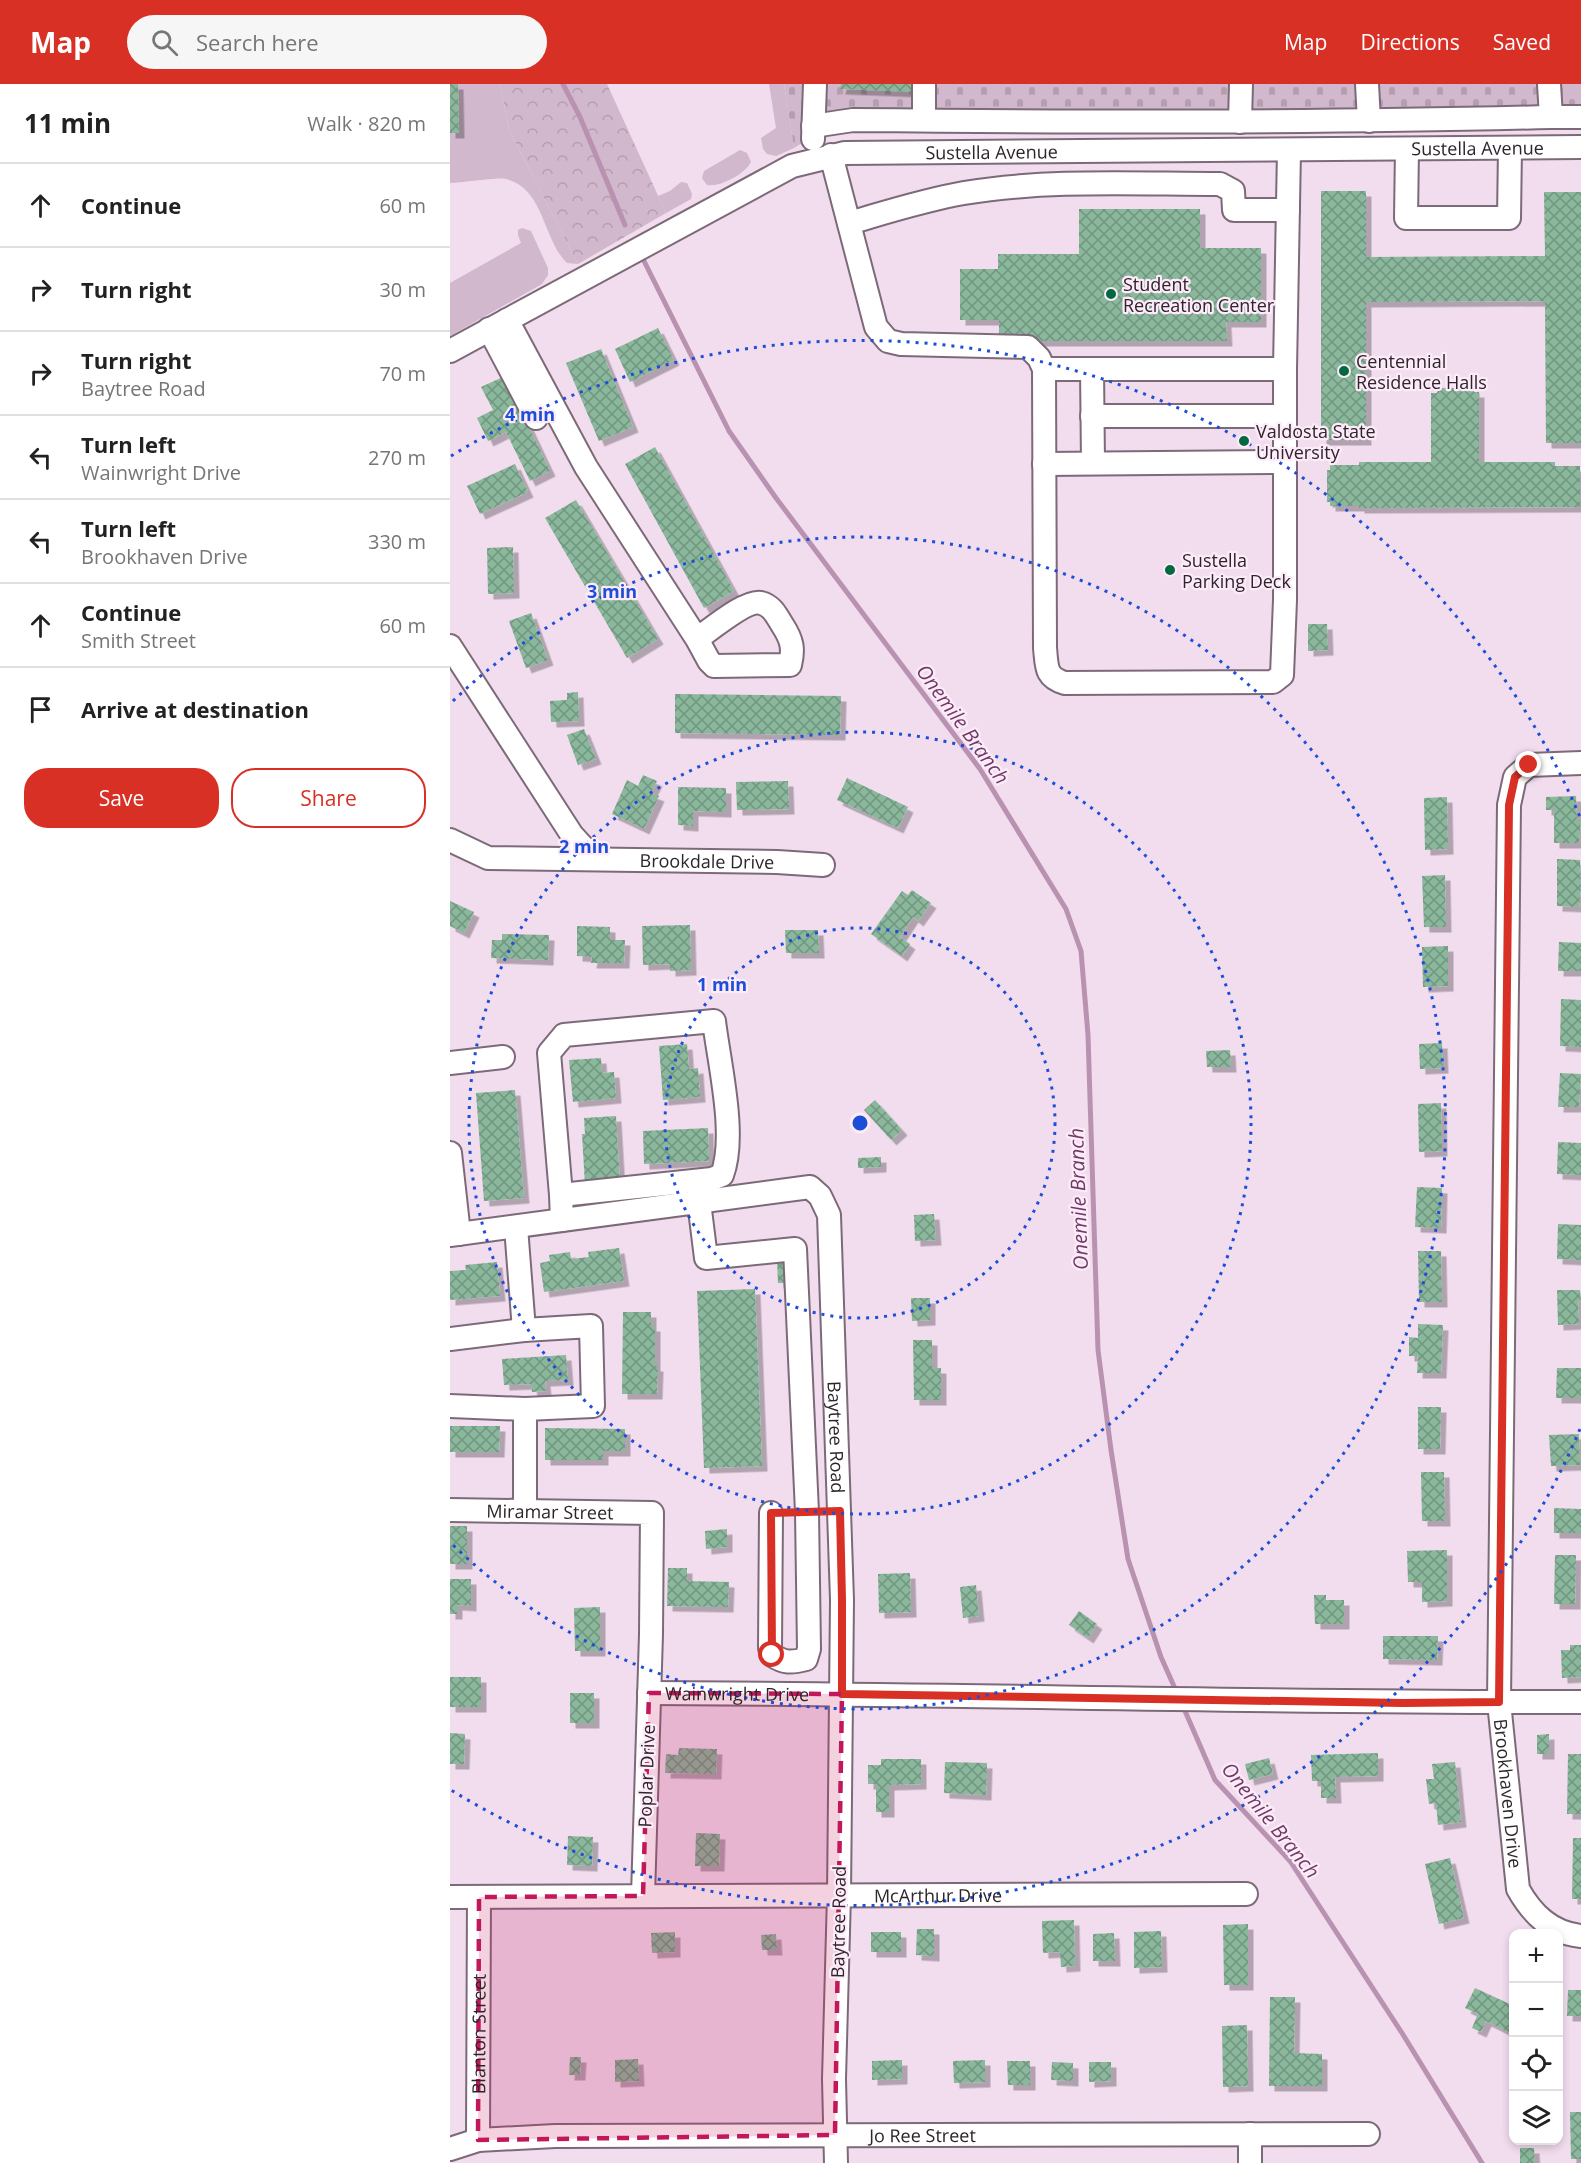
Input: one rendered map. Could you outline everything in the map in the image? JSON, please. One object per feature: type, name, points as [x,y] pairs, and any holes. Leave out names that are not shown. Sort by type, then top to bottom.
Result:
[{"type":"street","points":[[815,84],[813,126],[849,223],[876,327],[888,341],[901,344],[1028,347],[1044,369],[1045,648],[1047,670],[1055,680],[1065,683],[1273,682],[1282,675],[1289,150]]},
{"type":"street","points":[[924,84],[924,120]]},
{"type":"street","points":[[1240,84],[1240,122]]},
{"type":"street","points":[[1368,84],[1369,121]]},
{"type":"street","points":[[1549,84],[1551,117]]},
{"type":"street","points":[[813,126],[853,120],[1240,122],[1581,117]]},
{"type":"street","name":"Sustella Avenue","points":[[450,351],[784,170],[823,157],[960,152],[1581,147]]},
{"type":"street","points":[[1407,149],[1406,218],[1509,218],[1510,148]]},
{"type":"street","points":[[849,223],[917,202],[965,193],[1019,186],[1077,184],[1220,184],[1233,191],[1234,210],[1288,210]]},
{"type":"street","points":[[498,325],[536,418]]},
{"type":"street","points":[[498,325],[697,639]]},
{"type":"street","points":[[1044,369],[1285,369]]},
{"type":"street","points":[[1092,369],[1093,463]]},
{"type":"street","points":[[1092,416],[1285,416]]},
{"type":"street","points":[[1044,464],[1285,462]]},
{"type":"street","points":[[450,646],[572,835],[594,860]]},
{"type":"street","name":"Brookhaven Drive","points":[[1581,763],[1529,765],[1515,777],[1509,805],[1499,1702],[1518,1889],[1539,1918],[1552,1928],[1581,1936]]},
{"type":"street","name":"Brookdale Drive","points":[[450,840],[488,858],[765,861],[823,865]]},
{"type":"street","points":[[561,1195],[712,1179],[722,1174],[726,1164],[726,1115],[714,1021],[564,1035],[558,1041],[549,1053],[562,1220]]},
{"type":"street","points":[[450,1063],[503,1057]]},
{"type":"street","points":[[450,1153],[454,1235]]},
{"type":"street","name":"Baytree Road","points":[[454,1235],[810,1187],[820,1196],[829,1215],[842,1600],[839,1894],[834,2079],[836,2163]]},
{"type":"street","points":[[699,1202],[706,1258],[795,1249],[807,1512],[809,1649],[806,1659],[782,1662],[772,1655],[770,1648],[765,1513],[807,1512],[840,1511]]},
{"type":"street","points":[[516,1227],[524,1330]]},
{"type":"street","points":[[450,1339],[524,1330],[591,1326],[593,1406],[525,1408],[450,1406]]},
{"type":"street","points":[[525,1408],[525,1511]]},
{"type":"street","name":"Miramar Street","points":[[450,1510],[652,1513]]},
{"type":"street","name":"Poplar Drive","points":[[644,1896],[652,1513]]},
{"type":"street","name":"Wainwright Drive","points":[[649,1693],[1357,1702],[1581,1702]]},
{"type":"street","name":"McArthur Drive","points":[[450,1897],[1246,1894]]},
{"type":"street","name":"Blanton Street","points":[[478,1897],[478,2140]]},
{"type":"street","points":[[1250,2134],[1250,2163]]},
{"type":"street","name":"Jo Ree Street","points":[[478,2140],[555,2136],[1368,2134]]},
{"type":"street","points":[[450,2149],[478,2140]]},
{"type":"highlighted area","points":[[649,1693],[842,1694],[835,2135],[478,2140],[479,1897],[643,1896]]},
{"type":"green space","points":[[458,84],[500,84],[509,130],[578,264],[567,263],[559,253],[536,203],[519,184],[506,179],[450,183],[450,133],[459,133]]},
{"type":"green space","points":[[500,84],[607,84],[666,213],[578,264],[509,130]]},
{"type":"green space","points":[[769,84],[784,84],[794,148],[776,156],[767,154],[763,149],[761,138],[776,128]]},
{"type":"green space","points":[[784,84],[1581,84],[1581,116],[825,129],[794,148]]},
{"type":"green space","points":[[740,150],[747,153],[751,162],[748,167],[725,182],[707,185],[702,178],[704,171]]},
{"type":"green space","points":[[681,182],[687,183],[692,194],[691,199],[666,213],[658,196],[670,191]]},
{"type":"green space","points":[[522,228],[531,231],[548,268],[548,275],[542,284],[450,336],[450,283],[521,243],[518,230]]},
{"type":"building","points":[[450,84],[458,84],[459,133],[450,133]]},
{"type":"building","points":[[841,84],[914,84],[914,92],[840,89]]},
{"type":"building","name":"Centennial Residence Halls","points":[[1321,191],[1366,191],[1366,257],[1545,256],[1544,192],[1581,192],[1581,443],[1546,443],[1545,301],[1366,302],[1366,440],[1321,440]]},
{"type":"building","name":"Student Recreation Center","points":[[1079,209],[1200,209],[1200,248],[1261,248],[1261,322],[1226,322],[1227,341],[999,341],[999,320],[960,320],[960,269],[998,269],[998,254],[1079,254]]},
{"type":"building","points":[[658,328],[674,360],[630,382],[615,349]]},
{"type":"building","points":[[601,349],[633,427],[599,441],[566,363]]},
{"type":"building","points":[[505,376],[550,471],[530,481],[506,432],[488,441],[477,418],[493,410],[481,387]]},
{"type":"building","name":"Centennial Residence Halls","points":[[1437,388],[1474,388],[1474,392],[1479,392],[1479,462],[1555,462],[1555,466],[1580,466],[1580,507],[1359,508],[1359,506],[1330,506],[1330,502],[1327,502],[1327,470],[1330,470],[1330,465],[1359,465],[1359,462],[1431,462],[1431,393],[1437,393]]},
{"type":"building","points":[[655,447],[734,591],[704,608],[625,464]]},
{"type":"building","points":[[515,464],[528,492],[480,514],[467,486]]},
{"type":"building","points":[[576,500],[658,639],[627,658],[545,518]]},
{"type":"building","points":[[513,547],[514,593],[488,594],[487,548]]},
{"type":"building","points":[[531,613],[548,660],[526,668],[509,621]]},
{"type":"building","points":[[1308,624],[1327,624],[1328,650],[1308,651]]},
{"type":"building","points":[[578,692],[579,721],[551,722],[550,701],[567,700],[567,693]]},
{"type":"building","points":[[675,694],[841,696],[840,735],[675,733]]},
{"type":"building","points":[[584,729],[596,759],[578,765],[567,735]]},
{"type":"building","points":[[643,775],[657,781],[651,793],[659,796],[644,829],[612,814],[627,780],[638,786]]},
{"type":"building","points":[[847,778],[908,807],[898,828],[837,800]]},
{"type":"building","points":[[788,781],[789,809],[737,810],[736,782]]},
{"type":"building","points":[[678,787],[726,788],[726,812],[693,811],[693,826],[678,825]]},
{"type":"building","points":[[1576,796],[1577,820],[1581,820],[1579,843],[1554,843],[1554,810],[1546,810],[1546,797]]},
{"type":"building","points":[[1447,797],[1448,849],[1425,850],[1424,798]]},
{"type":"building","points":[[1557,859],[1580,860],[1579,907],[1557,906]]},
{"type":"building","points":[[1445,875],[1446,927],[1424,927],[1422,876]]},
{"type":"building","points":[[912,890],[931,903],[918,921],[913,917],[900,937],[910,944],[902,956],[871,934],[902,891],[908,895]]},
{"type":"building","points":[[450,901],[474,912],[464,933],[450,926]]},
{"type":"building","points":[[690,925],[691,970],[670,971],[670,964],[643,965],[642,926]]},
{"type":"building","points":[[577,926],[610,927],[610,940],[625,940],[624,963],[591,963],[592,957],[577,956]]},
{"type":"building","points":[[785,930],[818,930],[819,953],[786,953]]},
{"type":"building","points":[[502,934],[549,935],[548,960],[491,958],[492,940],[502,940]]},
{"type":"building","points":[[1559,942],[1581,943],[1581,971],[1558,971]]},
{"type":"building","points":[[1448,946],[1448,986],[1423,987],[1422,947]]},
{"type":"building","points":[[1561,999],[1581,1000],[1581,1047],[1560,1046]]},
{"type":"building","points":[[1442,1043],[1443,1068],[1420,1069],[1419,1044]]},
{"type":"building","points":[[687,1044],[689,1069],[698,1068],[700,1097],[663,1100],[659,1046]]},
{"type":"building","points":[[1230,1050],[1231,1067],[1207,1067],[1206,1051]]},
{"type":"building","points":[[601,1058],[602,1073],[614,1072],[616,1098],[573,1102],[569,1060]]},
{"type":"building","points":[[1560,1073],[1581,1074],[1579,1107],[1558,1107]]},
{"type":"building","points":[[515,1090],[524,1198],[484,1201],[476,1093]]},
{"type":"building","points":[[875,1100],[902,1130],[891,1140],[864,1110]]},
{"type":"building","points":[[1441,1103],[1442,1151],[1419,1152],[1418,1104]]},
{"type":"building","points":[[616,1116],[620,1183],[585,1185],[582,1134],[585,1134],[584,1118]]},
{"type":"building","points":[[708,1128],[709,1161],[644,1164],[643,1131]]},
{"type":"building","points":[[1558,1142],[1581,1143],[1581,1175],[1557,1174]]},
{"type":"building","points":[[881,1157],[881,1167],[858,1168],[858,1158]]},
{"type":"building","points":[[1417,1187],[1442,1188],[1441,1228],[1415,1227]]},
{"type":"building","points":[[934,1214],[936,1240],[915,1241],[914,1215]]},
{"type":"building","points":[[1558,1224],[1581,1225],[1581,1260],[1557,1259]]},
{"type":"building","points":[[619,1248],[624,1281],[544,1292],[540,1263],[550,1261],[549,1255],[570,1252],[571,1259],[589,1257],[588,1252]]},
{"type":"building","points":[[1418,1251],[1441,1251],[1442,1302],[1419,1302]]},
{"type":"building","points":[[777,1261],[789,1261],[789,1283],[778,1283]]},
{"type":"building","points":[[497,1262],[500,1296],[450,1300],[450,1271],[466,1270],[465,1265]]},
{"type":"building","points":[[755,1289],[762,1466],[704,1468],[697,1291]]},
{"type":"building","points":[[1557,1290],[1580,1290],[1579,1324],[1558,1325]]},
{"type":"building","points":[[911,1298],[930,1298],[930,1320],[912,1321]]},
{"type":"building","points":[[623,1312],[651,1312],[651,1326],[655,1326],[655,1366],[658,1366],[657,1394],[622,1394]]},
{"type":"building","points":[[1418,1324],[1443,1325],[1441,1373],[1417,1373],[1418,1356],[1409,1356],[1409,1337],[1418,1338]]},
{"type":"building","points":[[913,1340],[932,1340],[932,1368],[941,1368],[941,1400],[914,1400]]},
{"type":"building","points":[[566,1355],[568,1380],[545,1381],[546,1391],[532,1392],[531,1384],[504,1385],[502,1359]]},
{"type":"building","points":[[1557,1368],[1581,1368],[1581,1398],[1556,1398]]},
{"type":"building","points":[[1418,1407],[1441,1407],[1440,1449],[1418,1449]]},
{"type":"building","points":[[450,1426],[500,1426],[499,1452],[450,1452]]},
{"type":"building","points":[[545,1428],[625,1429],[625,1451],[603,1451],[603,1460],[545,1460]]},
{"type":"building","points":[[1579,1434],[1580,1465],[1551,1466],[1549,1435]]},
{"type":"building","points":[[1421,1472],[1444,1472],[1445,1521],[1422,1521]]},
{"type":"building","points":[[1554,1508],[1581,1509],[1581,1533],[1554,1533]]},
{"type":"building","points":[[450,1526],[467,1526],[467,1564],[450,1564]]},
{"type":"building","points":[[727,1529],[727,1547],[706,1549],[705,1531]]},
{"type":"building","points":[[1447,1550],[1447,1601],[1422,1602],[1422,1582],[1408,1582],[1407,1551]]},
{"type":"building","points":[[1555,1555],[1576,1555],[1575,1604],[1554,1604]]},
{"type":"building","points":[[668,1568],[687,1568],[687,1581],[729,1582],[728,1607],[667,1606]]},
{"type":"building","points":[[910,1573],[911,1612],[879,1613],[878,1574]]},
{"type":"building","points":[[450,1579],[471,1579],[471,1606],[457,1605],[457,1614],[450,1614]]},
{"type":"building","points":[[976,1585],[979,1616],[963,1618],[960,1587]]},
{"type":"building","points":[[1314,1595],[1326,1595],[1326,1600],[1344,1600],[1344,1624],[1315,1624]]},
{"type":"building","points":[[600,1607],[600,1651],[575,1651],[574,1608]]},
{"type":"building","points":[[1079,1611],[1097,1624],[1088,1638],[1069,1625]]},
{"type":"building","points":[[1383,1636],[1438,1636],[1437,1660],[1383,1659]]},
{"type":"building","points":[[1570,1645],[1581,1645],[1581,1677],[1562,1678],[1561,1650],[1570,1650]]},
{"type":"building","points":[[450,1677],[481,1677],[481,1707],[450,1707]]},
{"type":"building","points":[[570,1693],[594,1693],[594,1723],[570,1723]]},
{"type":"building","points":[[450,1733],[465,1734],[464,1764],[450,1764]]},
{"type":"building","points":[[1549,1734],[1549,1754],[1537,1754],[1537,1735]]},
{"type":"building","points":[[679,1748],[717,1749],[716,1774],[665,1773],[666,1754],[678,1755]]},
{"type":"building","points":[[1378,1753],[1378,1776],[1335,1777],[1336,1798],[1321,1798],[1321,1781],[1312,1781],[1311,1755]]},
{"type":"building","points":[[1568,1754],[1581,1754],[1581,1814],[1567,1814]]},
{"type":"building","points":[[1269,1758],[1273,1774],[1249,1780],[1245,1764]]},
{"type":"building","points":[[881,1759],[921,1759],[921,1784],[889,1785],[889,1812],[876,1812],[876,1784],[868,1784],[868,1765],[881,1765]]},
{"type":"building","points":[[945,1762],[987,1763],[986,1795],[944,1793]]},
{"type":"building","points":[[1455,1762],[1461,1822],[1438,1825],[1436,1803],[1429,1804],[1426,1779],[1434,1779],[1432,1764]]},
{"type":"building","points":[[696,1833],[720,1834],[719,1866],[695,1866]]},
{"type":"building","points":[[568,1836],[593,1837],[592,1866],[567,1865]]},
{"type":"building","points":[[1573,1838],[1581,1838],[1581,1899],[1572,1899]]},
{"type":"building","points":[[1450,1858],[1464,1918],[1439,1924],[1425,1864]]},
{"type":"building","points":[[1074,1920],[1075,1966],[1061,1967],[1060,1952],[1043,1953],[1042,1921]]},
{"type":"building","points":[[1248,1924],[1248,1985],[1224,1985],[1223,1925]]},
{"type":"building","points":[[917,1929],[934,1929],[934,1956],[916,1955]]},
{"type":"building","points":[[1161,1931],[1162,1967],[1134,1968],[1134,1932]]},
{"type":"building","points":[[675,1932],[675,1952],[652,1953],[651,1933]]},
{"type":"building","points":[[871,1932],[901,1932],[901,1952],[871,1952]]},
{"type":"building","points":[[1114,1933],[1115,1961],[1093,1961],[1093,1934]]},
{"type":"building","points":[[776,1934],[777,1950],[762,1950],[761,1935]]},
{"type":"building","points":[[1475,1988],[1509,2004],[1509,2032],[1486,2021],[1481,2032],[1472,2028],[1478,2014],[1465,2008]]},
{"type":"building","points":[[1568,1990],[1581,1990],[1581,2016],[1567,2016]]},
{"type":"building","points":[[1270,1997],[1295,1997],[1294,2053],[1322,2054],[1322,2086],[1269,2086]]},
{"type":"building","points":[[1247,2025],[1248,2086],[1223,2087],[1222,2026]]},
{"type":"building","points":[[570,2057],[581,2057],[580,2075],[569,2075]]},
{"type":"building","points":[[638,2059],[639,2081],[615,2082],[615,2060]]},
{"type":"building","points":[[902,2060],[902,2079],[872,2080],[872,2061]]},
{"type":"building","points":[[985,2060],[985,2082],[954,2083],[953,2061]]},
{"type":"building","points":[[1007,2061],[1030,2061],[1030,2085],[1008,2085]]},
{"type":"building","points":[[1052,2062],[1073,2063],[1073,2081],[1051,2080]]},
{"type":"building","points":[[1089,2062],[1111,2062],[1111,2081],[1089,2082]]},
{"type":"building","points":[[1570,2112],[1581,2112],[1581,2159],[1571,2159]]},
{"type":"building","points":[[1520,2148],[1534,2148],[1535,2163],[1520,2163]]},
{"type":"waterway","name":"Onemile Branch","points":[[563,84],[580,117],[625,225]]},
{"type":"waterway","name":"Onemile Branch","points":[[644,261],[729,431],[776,498],[980,769],[1066,909],[1081,951],[1088,1035],[1098,1350],[1111,1450],[1128,1559],[1161,1657],[1177,1693]]},
{"type":"waterway","name":"Onemile Branch","points":[[1182,1704],[1215,1780],[1290,1861],[1402,2033],[1482,2163]]},
{"type":"place","name":"Student Recreation Center","points":[[1111,294]]},
{"type":"place","name":"Centennial Residence Halls","points":[[1344,371]]},
{"type":"place","name":"Valdosta State University","points":[[1244,441]]},
{"type":"place","name":"Sustella Parking Deck","points":[[1170,570]]},
{"type":"route","points":[[772,1655],[770,1648],[771,1513],[840,1511],[842,1694],[1403,1703],[1499,1702],[1509,805],[1515,777],[1529,765]]}]
